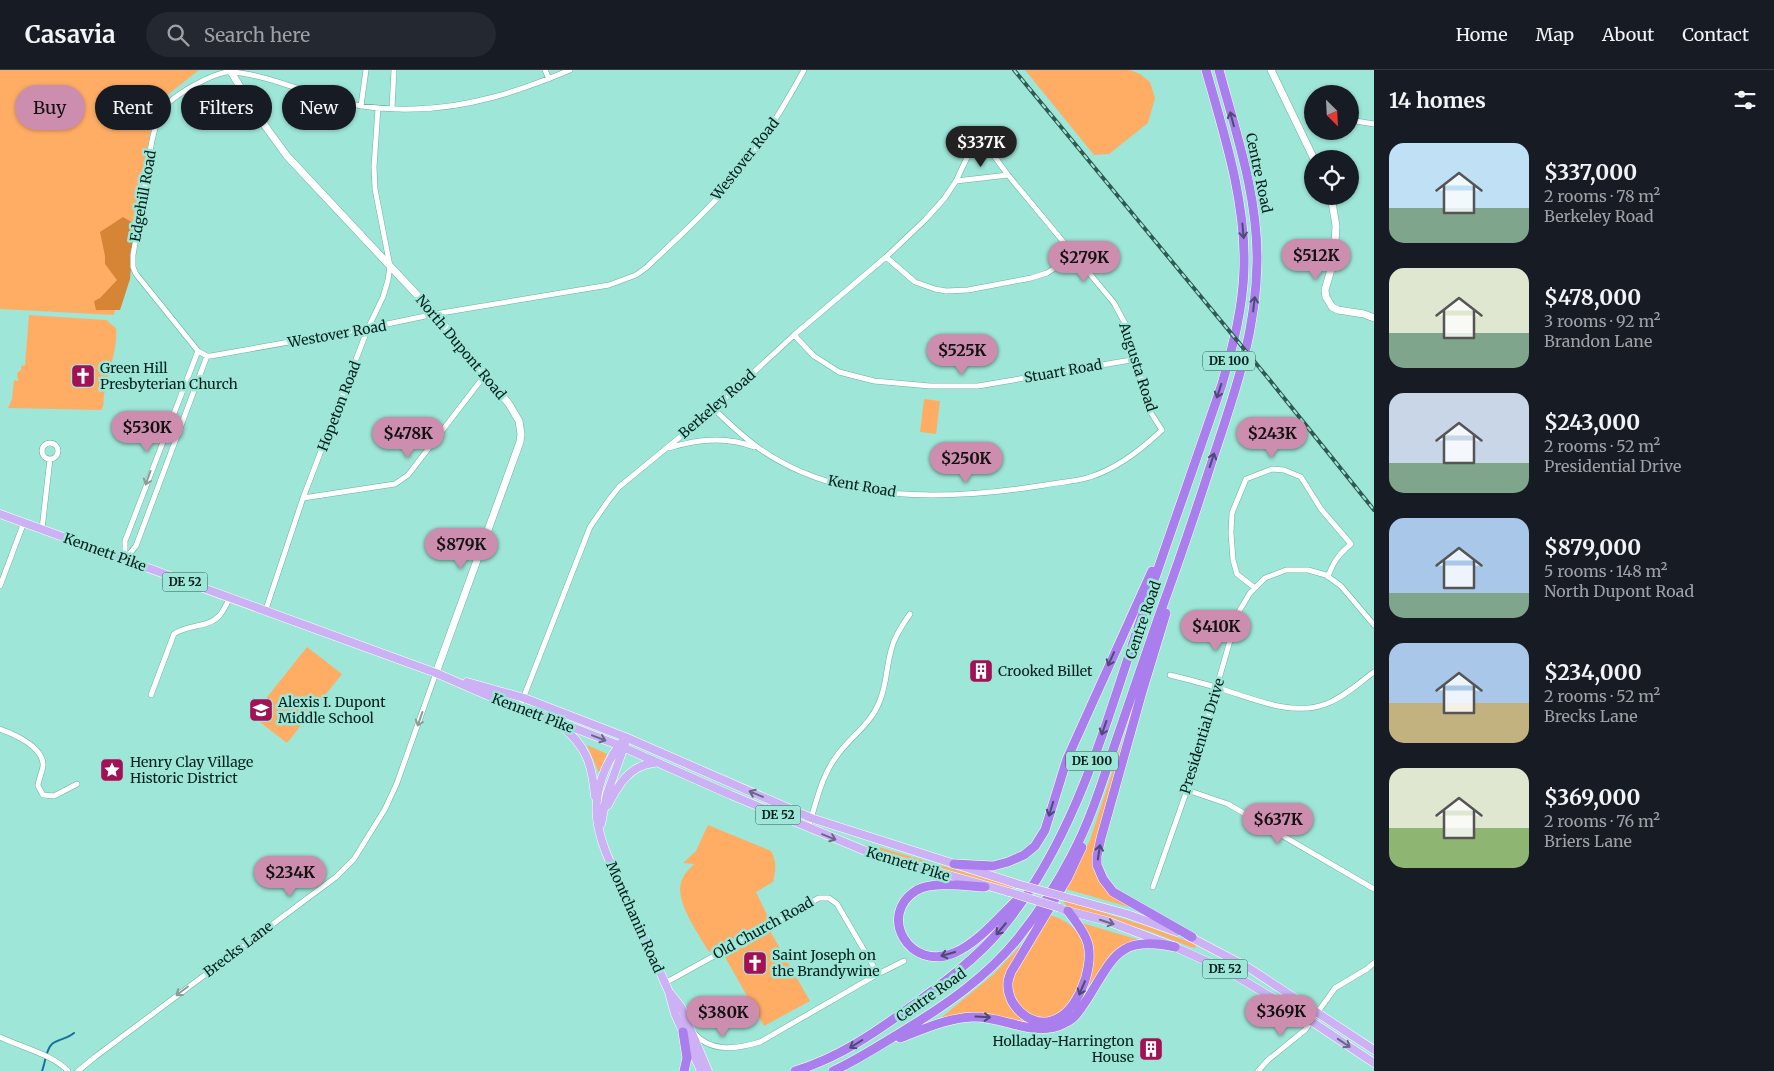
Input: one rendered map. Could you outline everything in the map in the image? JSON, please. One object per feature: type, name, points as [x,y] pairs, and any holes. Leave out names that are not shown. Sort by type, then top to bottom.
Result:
[{"type":"highway","name":"Centre Road","points":[[795,1071],[832,1058],[872,1034],[955,974],[986,945],[1002,928],[1034,883],[1052,853],[1078,796],[1101,738],[1235,339],[1243,289],[1244,249],[1241,213],[1236,183],[1206,70]]},
{"type":"highway","name":"Centre Road","points":[[833,1071],[880,1045],[957,996],[1000,958],[1038,912],[1073,854],[1103,778],[1197,507],[1243,366],[1252,319],[1256,288],[1256,236],[1253,204],[1219,70]]},
{"type":"highway","points":[[1192,937],[1113,892],[1099,871],[1097,856],[1142,692],[1188,546],[1197,507]]},
{"type":"highway","points":[[954,864],[993,866],[1024,856],[1035,846],[1045,830],[1067,759],[1089,708],[1171,531]]},
{"type":"highway","points":[[1064,910],[1082,931],[1088,944],[1086,977],[1076,1001],[1059,1018],[1048,1022],[1027,1017],[1015,1008],[1012,1001],[1008,983],[1011,972],[1077,859],[1098,803],[1103,778]]},
{"type":"highway","points":[[985,887],[929,886],[917,890],[906,899],[899,913],[902,938],[909,947],[929,957],[942,957],[954,953],[967,946],[984,932],[1034,883]]},
{"type":"highway","points":[[880,1045],[935,1024],[974,1017],[993,1018],[1032,1028],[1053,1028],[1066,1023],[1077,1015],[1110,961],[1118,953],[1130,946],[1142,943],[1156,943],[1175,947]]},
{"type":"highway","points":[[684,1071],[687,1058],[686,1028]]},
{"type":"main road","points":[[1271,70],[1310,150]]},
{"type":"main road","name":"North Dupont Road","points":[[231,71],[255,112],[282,149],[435,314],[515,412],[520,426],[521,438],[436,673]]},
{"type":"main road","points":[[1332,205],[1336,226],[1334,259],[1325,290],[1326,297],[1332,307],[1338,310],[1364,314],[1374,318]]},
{"type":"main road","name":"Kennett Pike","points":[[0,514],[436,673],[519,709],[554,720],[621,747],[868,852],[1107,921],[1175,947],[1226,970],[1312,1022],[1374,1063]]},
{"type":"main road","name":"Kennett Pike","points":[[436,673],[524,698],[625,737],[811,818],[1017,884],[1127,914],[1192,937],[1249,968],[1374,1050]]},
{"type":"main road","points":[[554,720],[572,735],[587,755],[594,778],[599,813]]},
{"type":"main road","name":"Montchanin Road","points":[[625,737],[621,747],[602,776],[599,790],[599,813],[603,843],[665,982],[675,1014],[686,1028],[708,1071]]},
{"type":"main road","points":[[599,813],[623,780],[639,766],[656,762]]},
{"type":"main road","name":"Montchanin Road","points":[[686,1028],[701,1071]]},
{"type":"street","points":[[361,106],[366,70]]},
{"type":"street","points":[[392,108],[394,70]]},
{"type":"street","points":[[545,70],[549,79]]},
{"type":"street","name":"Edgehill Road","points":[[207,356],[198,351],[136,274],[133,267],[133,255],[153,136],[163,110],[174,98],[199,82],[231,71],[280,82],[322,97],[361,106],[378,108],[434,108],[485,100],[519,91],[570,70]]},
{"type":"street","name":"Westover Road","points":[[207,356],[368,328],[435,314],[610,285],[636,275],[647,267],[720,194],[747,161],[779,116],[804,70]]},
{"type":"street","name":"Hopeton Road","points":[[265,612],[303,498],[368,328],[383,297],[390,266],[375,189],[374,168],[378,108]]},
{"type":"street","points":[[1359,122],[1374,124]]},
{"type":"street","name":"Augusta Road","points":[[980,144],[989,149],[1008,175],[1114,303],[1127,327],[1151,414],[1162,430]]},
{"type":"street","name":"Berkeley Road","points":[[519,709],[590,527],[619,487],[714,408],[794,335],[886,257],[925,220],[944,199],[956,180],[972,147],[980,144]]},
{"type":"street","points":[[956,180],[1008,175]]},
{"type":"street","points":[[886,257],[915,282],[946,291],[968,290],[1031,278],[1046,272],[1075,255]]},
{"type":"street","name":"Stuart Road","points":[[794,335],[814,356],[839,372],[874,381],[930,386],[978,386],[1137,358]]},
{"type":"street","points":[[125,559],[125,541],[198,351]]},
{"type":"street","points":[[125,559],[136,546],[207,356]]},
{"type":"street","points":[[303,498],[395,484],[408,476],[485,375]]},
{"type":"street","name":"Kent Road","points":[[714,408],[748,441],[763,452]]},
{"type":"street","name":"Kent Road","points":[[665,449],[690,442],[726,440],[743,443],[804,473],[870,490],[913,494],[980,494],[1090,477],[1114,467],[1149,442],[1162,430]]},
{"type":"street","points":[[42,529],[50,459]]},
{"type":"street","points":[[1256,588],[1237,574],[1233,560],[1232,513],[1246,479],[1272,469],[1284,470],[1301,477],[1320,508],[1351,544],[1340,553],[1332,564],[1328,577]]},
{"type":"street","points":[[0,586],[24,522]]},
{"type":"street","name":"Presidential Drive","points":[[1153,887],[1187,790],[1238,613],[1250,593],[1265,578],[1286,570],[1308,570],[1328,577],[1341,586],[1374,625]]},
{"type":"street","points":[[151,695],[174,634],[181,630],[215,620],[221,614],[230,598]]},
{"type":"street","points":[[808,828],[825,776],[833,760],[866,725],[876,710],[885,687],[892,646],[910,614]]},
{"type":"street","points":[[1170,675],[1274,705],[1292,708],[1325,704],[1342,696],[1374,672]]},
{"type":"street","name":"Brecks Lane","points":[[78,1071],[94,1057],[336,877],[354,859],[385,809],[394,789],[436,673]]},
{"type":"street","points":[[0,729],[13,733],[32,746],[41,758],[43,765],[38,786],[43,795],[54,796],[77,784]]},
{"type":"street","points":[[1187,790],[1230,805],[1374,890]]},
{"type":"street","name":"Old Church Road","points":[[665,982],[819,898],[829,898],[837,904],[878,974]]},
{"type":"street","points":[[686,1028],[701,1041],[713,1046],[740,1048],[748,1046],[760,1042],[904,961]]},
{"type":"street","points":[[1258,1071],[1268,1060],[1305,1030],[1335,988],[1374,964]]},
{"type":"street","points":[[0,1037],[50,1059],[68,1071]]},
{"type":"shaded area","points":[[0,70],[199,70],[171,92],[171,85],[95,85],[95,130],[151,130],[114,315],[0,309]]},
{"type":"shaded area","points":[[1025,70],[1130,70],[1140,74],[1150,82],[1155,98],[1148,123],[1109,154],[1094,155]]},
{"type":"shaded area","points":[[123,217],[135,224],[130,279],[120,310],[96,310],[94,301],[100,298],[117,280],[105,264],[100,232]]},
{"type":"shaded area","points":[[29,315],[106,320],[116,328],[114,354],[101,410],[8,408],[12,399],[14,380],[18,381],[17,373],[21,370],[21,366],[25,365]]},
{"type":"shaded area","points":[[924,399],[940,401],[936,434],[920,432]]},
{"type":"shaded area","points":[[307,647],[342,674],[287,743],[252,716]]},
{"type":"shaded area","points":[[1131,716],[1095,866],[1132,907],[1129,907],[1066,889],[1090,840]]},
{"type":"shaded area","points":[[587,745],[607,754],[599,773]]},
{"type":"shaded area","points":[[708,825],[771,851],[775,866],[773,882],[756,892],[769,919],[709,952],[689,919],[680,891],[683,878],[694,864],[683,863],[696,851]]},
{"type":"shaded area","points":[[868,844],[1012,886],[1013,890],[869,849],[865,845]]},
{"type":"shaded area","points":[[1066,901],[1149,927],[1195,944],[1196,948],[1149,931],[1067,906],[1063,902]]},
{"type":"shaded area","points":[[1050,915],[1064,921],[1074,929],[1085,951],[1085,964],[1077,990],[1066,1007],[1057,1015],[1046,1018],[1039,1017],[1022,1009],[1016,1001],[1011,978]]},
{"type":"shaded area","points":[[1082,923],[1139,940],[1113,956],[1082,996],[1090,969]]},
{"type":"shaded area","points":[[770,931],[810,1001],[764,1026],[725,957]]},
{"type":"shaded area","points":[[1021,945],[1023,946],[1008,967],[1004,987],[1028,1024],[944,1020],[942,1017],[994,974]]},
{"type":"waterway","points":[[42,1071],[50,1046],[54,1042],[74,1033]]},
{"type":"railway","points":[[1014,70],[1268,378],[1374,510]]},
{"type":"place","name":"Green Hill Presbyterian Church","points":[[83,376]]},
{"type":"place","name":"Crooked Billet","points":[[981,671]]},
{"type":"place","name":"Alexis I. Dupont Middle School","points":[[261,710]]},
{"type":"place","name":"Henry Clay Village Historic District","points":[[112,770]]},
{"type":"place","name":"Saint Joseph on the Brandywine","points":[[755,963]]},
{"type":"place","name":"Holladay-Harrington House","points":[[1151,1049]]}]
